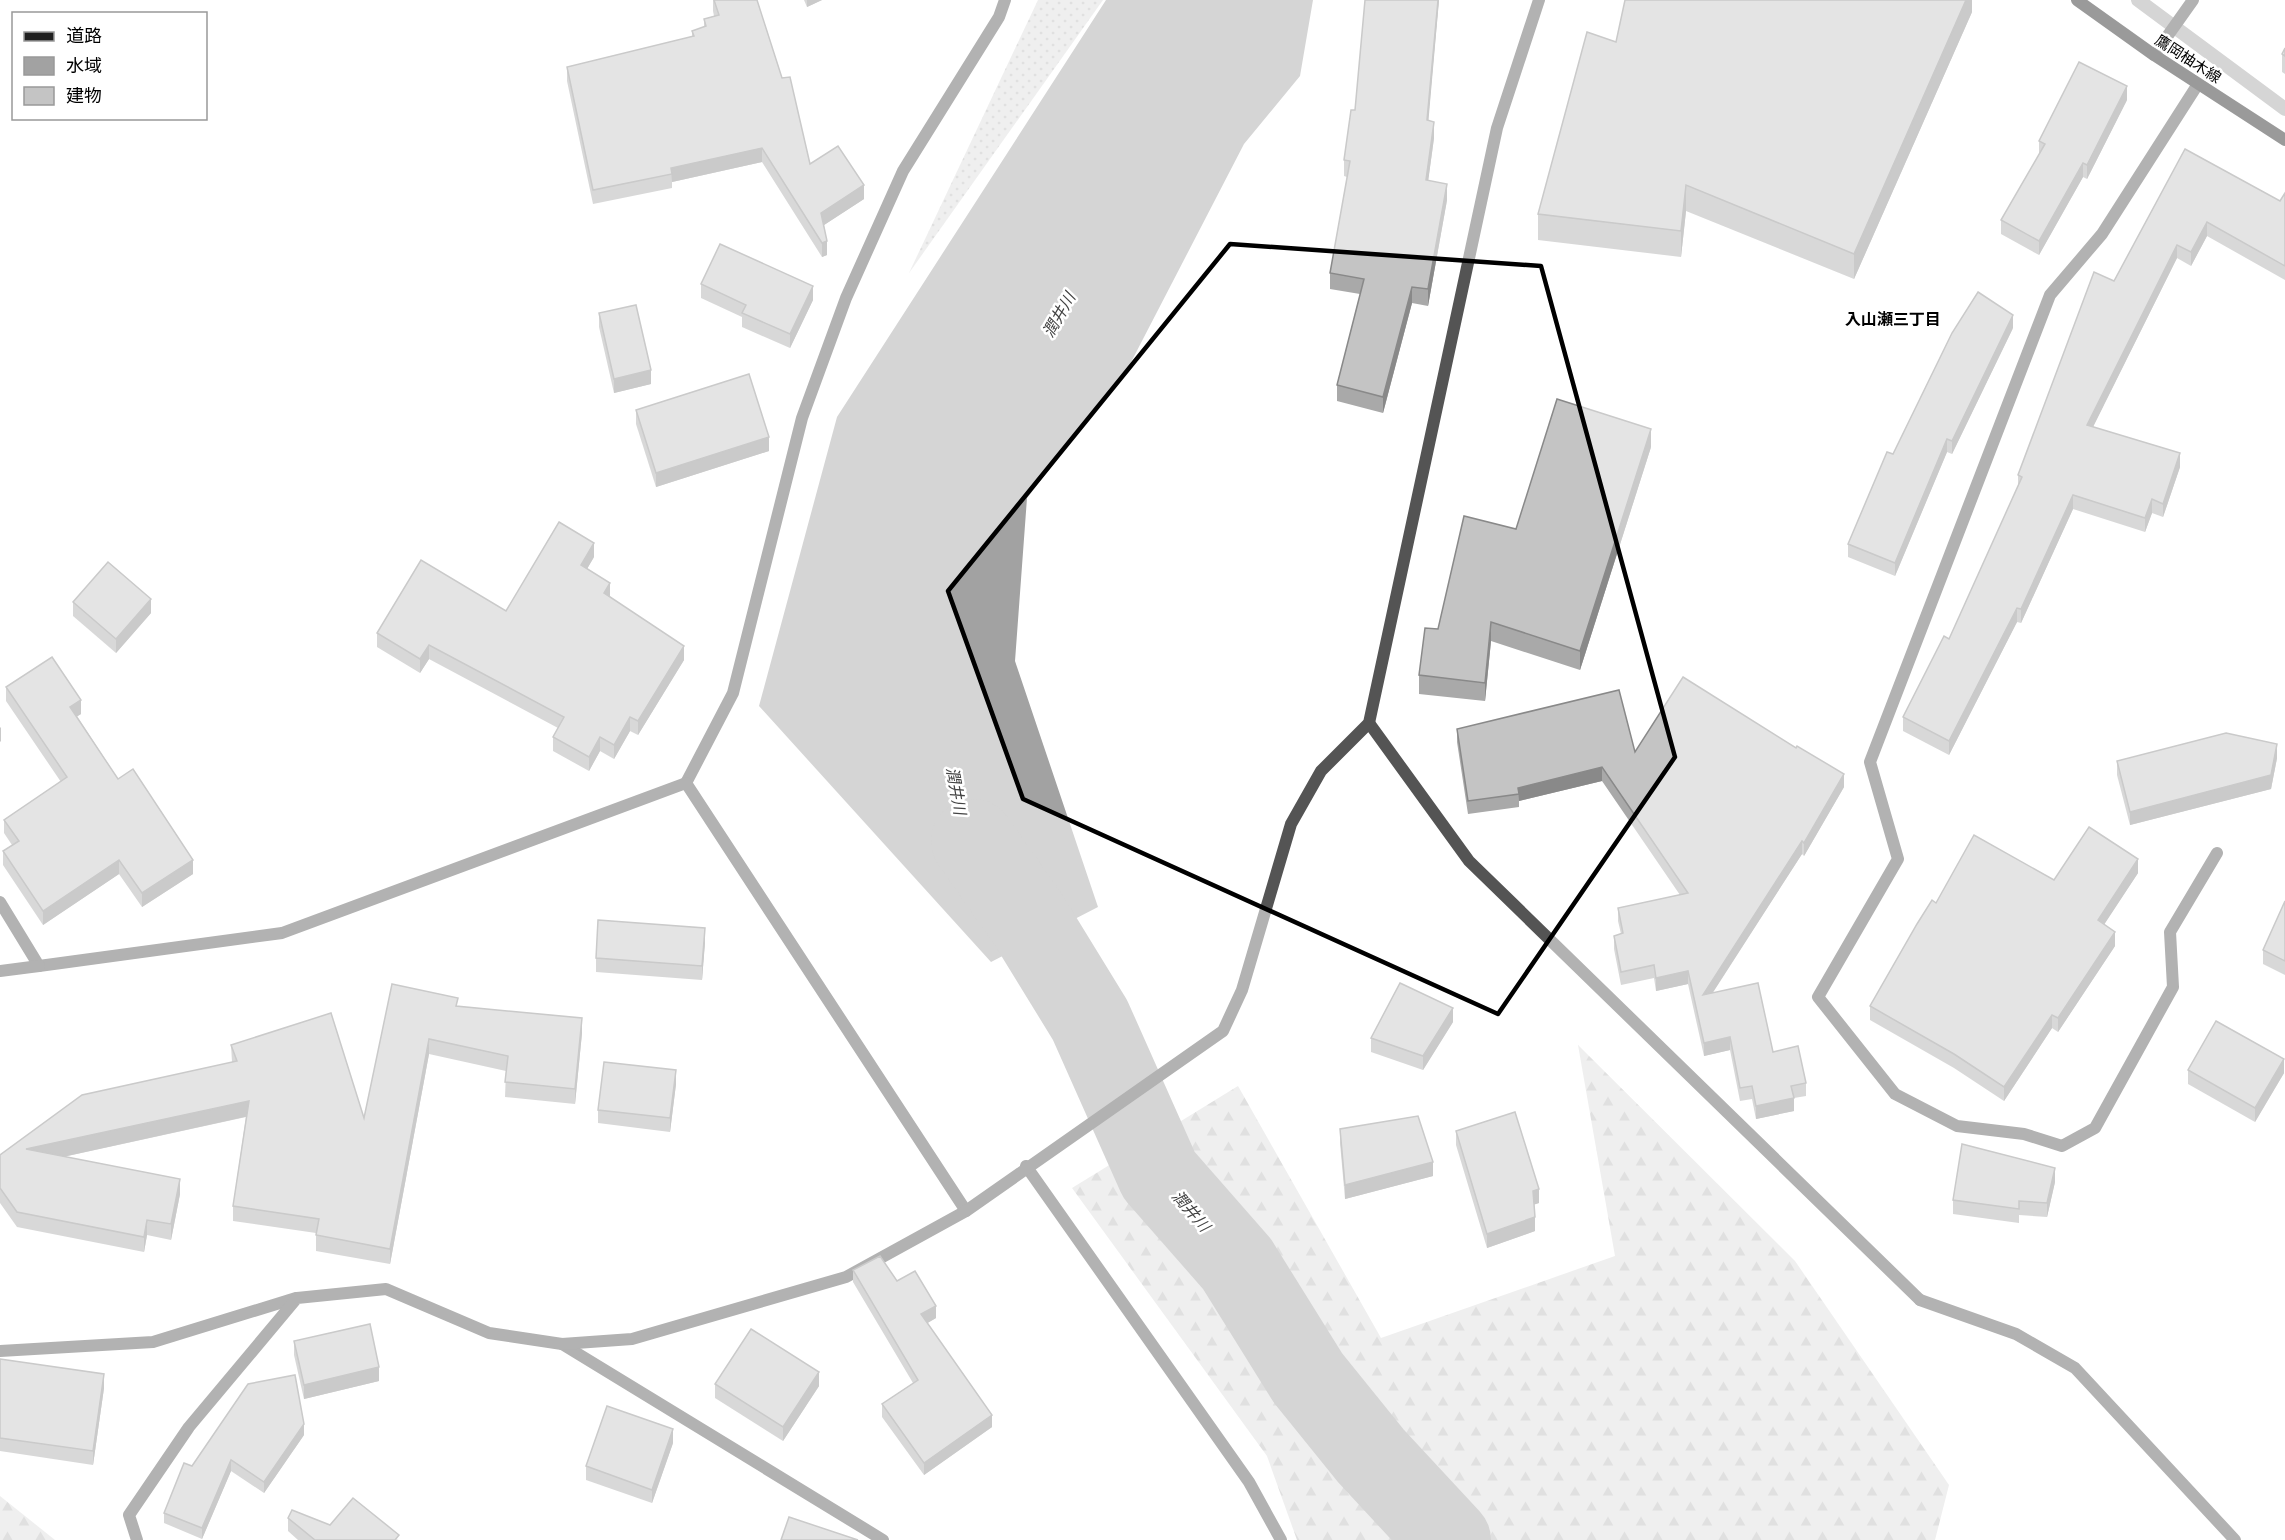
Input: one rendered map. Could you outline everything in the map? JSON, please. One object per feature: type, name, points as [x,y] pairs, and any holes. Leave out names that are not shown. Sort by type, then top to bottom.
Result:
[{"type":"main road","name":"鷹岡柚木線","points":[[2077,0],[2154,55],[2285,140]]},
{"type":"street","points":[[0,970],[282,933],[686,783],[733,693],[802,418],[846,298],[903,171],[999,17],[1005,0]]},
{"type":"street","points":[[0,1351],[153,1342],[297,1298],[386,1289],[489,1333],[562,1344],[632,1339],[846,1277],[966,1211],[1026,1166],[1223,1031],[1242,990],[1291,824],[1321,771],[1369,723],[1497,128],[1539,0]]},
{"type":"street","points":[[2154,55],[2193,0]]},
{"type":"street","points":[[2198,84],[2102,234],[2050,295],[1870,762],[1898,859],[1818,997],[1895,1094],[1957,1126],[2024,1134],[2062,1146],[2095,1128],[2173,987],[2170,932],[2217,853]]},
{"type":"street","points":[[1369,723],[1469,861],[1920,1300],[2016,1334],[2074,1368],[2235,1540]]},
{"type":"street","points":[[686,783],[966,1211]]},
{"type":"street","points":[[0,902],[39,966]]},
{"type":"street","points":[[1026,1166],[1249,1482],[1281,1540]]},
{"type":"street","points":[[137,1540],[129,1515],[189,1427],[297,1298]]},
{"type":"street","points":[[562,1344],[883,1540]]},
{"type":"highlighted area","points":[[1230,244],[1541,266],[1675,757],[1498,1014],[1023,799],[948,591]]},
{"type":"green space","points":[[1038,0],[1103,0],[909,273]]},
{"type":"green space","points":[[1578,1045],[1795,1261],[1949,1485],[1935,1540],[1297,1540],[1267,1456],[1072,1188],[1238,1086],[1381,1338],[1615,1256]]},
{"type":"green space","points":[[0,1496],[55,1540],[0,1540]]},
{"type":"water","points":[[1106,0],[1313,0],[1300,76],[1244,144],[1128,368],[1027,498],[1015,661],[1098,907],[991,962],[759,706],[837,417]]},
{"type":"building","points":[[714,0],[757,0],[782,78],[790,77],[810,164],[838,146],[864,185],[821,213],[827,241],[822,243],[762,148],[671,168],[672,174],[593,190],[567,67],[694,36],[692,31],[706,26],[704,19],[719,15]]},
{"type":"building","points":[[1365,0],[1438,0],[1427,120],[1434,122],[1426,180],[1447,184],[1428,289],[1412,287],[1383,397],[1337,385],[1364,279],[1330,273],[1350,161],[1344,160],[1351,110],[1355,110]]},
{"type":"building","points":[[1625,0],[1966,0],[1854,254],[1686,185],[1681,231],[1538,214],[1587,32],[1616,42]]},
{"type":"building","points":[[2079,62],[2127,86],[2087,165],[2083,163],[2039,241],[2001,220],[2045,144],[2039,141]]},
{"type":"building","points":[[2185,149],[2280,201],[2285,193],[2285,266],[2207,222],[2191,252],[2177,245],[2087,425],[2180,453],[2163,504],[2152,499],[2145,518],[2073,495],[2021,609],[2017,608],[1949,741],[1903,717],[1944,636],[1949,639],[2022,477],[2018,475],[2094,272],[2114,281]]},
{"type":"building","points":[[720,244],[813,286],[790,334],[742,313],[746,305],[701,284]]},
{"type":"building","points":[[1978,292],[2013,315],[1952,441],[1947,439],[1895,563],[1848,544],[1887,452],[1893,454],[1952,333]]},
{"type":"building","points":[[636,305],[651,370],[614,379],[599,313]]},
{"type":"building","points":[[749,374],[769,437],[656,473],[636,410]]},
{"type":"building","points":[[1557,399],[1651,429],[1580,651],[1491,622],[1485,683],[1419,675],[1425,628],[1438,629],[1464,516],[1516,529]]},
{"type":"building","points":[[559,522],[594,543],[581,565],[610,583],[604,593],[684,646],[638,721],[630,717],[614,745],[600,737],[589,757],[553,737],[564,717],[429,645],[420,659],[377,633],[421,560],[506,611]]},
{"type":"building","points":[[108,562],[151,599],[116,639],[73,602]]},
{"type":"building","points":[[52,657],[81,700],[70,707],[118,779],[133,769],[193,860],[142,893],[119,860],[43,911],[3,851],[19,841],[4,820],[67,777],[6,687]]},
{"type":"building","points":[[1683,677],[1796,748],[1797,746],[1844,774],[1804,843],[1802,841],[1703,995],[1758,983],[1773,1052],[1798,1046],[1806,1083],[1791,1086],[1794,1098],[1756,1106],[1752,1086],[1740,1088],[1730,1037],[1704,1043],[1688,971],[1656,978],[1654,965],[1621,972],[1614,936],[1623,933],[1618,908],[1688,893],[1602,767],[1518,788],[1519,794],[1468,801],[1457,729],[1619,690],[1635,752]]},
{"type":"building","points":[[2226,733],[2277,744],[2271,775],[2130,812],[2117,761]]},
{"type":"building","points":[[2089,827],[2138,859],[2098,920],[2115,932],[2058,1018],[2052,1015],[2004,1087],[1954,1054],[1870,1006],[1932,900],[1936,903],[1974,835],[2054,880]]},
{"type":"building","points":[[2285,901],[2285,961],[2263,950]]},
{"type":"building","points":[[598,920],[705,928],[702,966],[596,958]]},
{"type":"building","points":[[1400,983],[1453,1008],[1423,1056],[1371,1038]]},
{"type":"building","points":[[392,984],[458,998],[456,1006],[582,1018],[575,1089],[505,1082],[508,1056],[429,1039],[390,1249],[316,1235],[319,1219],[233,1206],[249,1101],[26,1149],[180,1179],[171,1224],[147,1220],[144,1237],[17,1212],[0,1188],[0,1155],[82,1095],[237,1061],[231,1045],[331,1013],[364,1118]]},
{"type":"building","points":[[2216,1021],[2284,1059],[2255,1108],[2188,1070]]},
{"type":"building","points":[[604,1062],[676,1070],[670,1118],[598,1110]]},
{"type":"building","points":[[1515,1112],[1539,1189],[1533,1191],[1535,1217],[1487,1234],[1456,1131]]},
{"type":"building","points":[[1418,1116],[1433,1162],[1345,1185],[1340,1129]]},
{"type":"building","points":[[1962,1144],[2055,1168],[2047,1203],[2019,1201],[2019,1209],[1953,1200]]},
{"type":"building","points":[[880,1256],[897,1281],[915,1271],[936,1306],[921,1314],[992,1415],[924,1463],[882,1404],[918,1380],[853,1270]]},
{"type":"building","points":[[370,1324],[379,1367],[304,1385],[294,1341]]},
{"type":"building","points":[[751,1329],[819,1372],[783,1427],[715,1384]]},
{"type":"building","points":[[0,1359],[104,1374],[93,1451],[0,1438]]},
{"type":"building","points":[[295,1375],[304,1424],[264,1482],[231,1460],[202,1528],[164,1513],[184,1463],[192,1466],[248,1384]]},
{"type":"building","points":[[607,1406],[673,1429],[652,1490],[586,1466]]},
{"type":"building","points":[[353,1498],[399,1535],[395,1540],[315,1540],[288,1518],[292,1510],[330,1525]]},
{"type":"building","points":[[789,1517],[858,1540],[781,1540]]},
{"type":"waterway","points":[[2138,0],[2285,109]]},
{"type":"waterway","name":"潤井川","points":[[973,841],[1028,919],[1090,1020],[1159,1175],[1237,1264],[1308,1378],[1371,1456],[1449,1540]]},
{"type":"district","name":"入山瀬三丁目","points":[[1893,319]]}]
